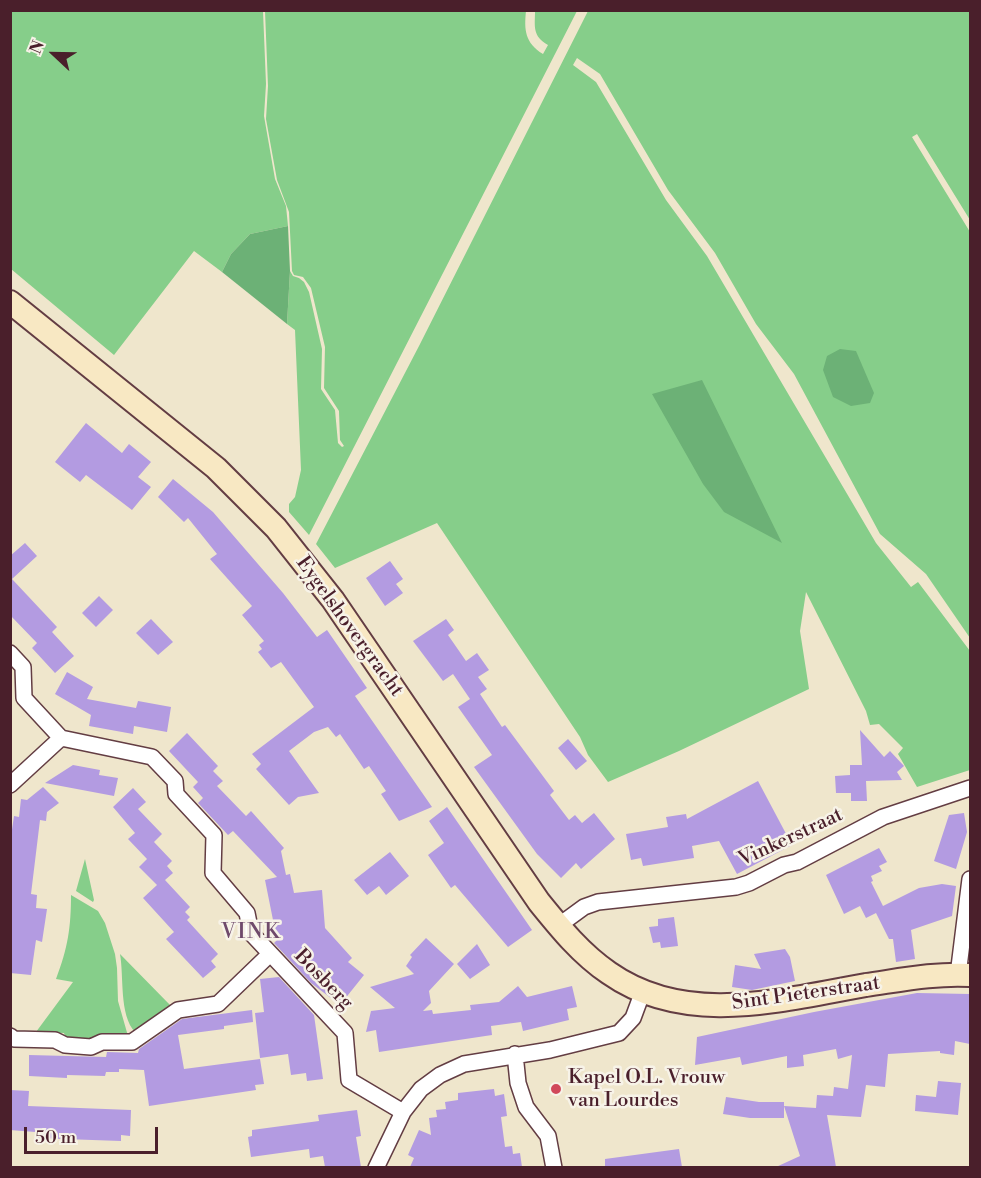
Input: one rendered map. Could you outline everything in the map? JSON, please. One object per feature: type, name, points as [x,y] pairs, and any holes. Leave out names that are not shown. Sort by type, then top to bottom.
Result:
[{"type":"street","name":"Eygelshovergracht","points":[[10,302],[216,468],[276,528],[333,600],[539,902],[581,950],[607,972],[642,992]]},
{"type":"street","points":[[10,652],[23,667],[24,698],[61,738],[10,785]]},
{"type":"street","name":"Bosberg","points":[[61,738],[152,757],[175,781],[176,794],[214,835],[213,873],[247,913],[251,933],[345,1032],[350,1080],[403,1112]]},
{"type":"street","name":"Vinkerstraat","points":[[558,926],[584,907],[598,902],[715,890],[749,883],[784,865],[798,862],[883,818],[970,788]]},
{"type":"street","points":[[964,975],[970,879]]},
{"type":"street","name":"Bosberg","points":[[10,1036],[14,1039],[55,1040],[65,1045],[91,1047],[102,1042],[132,1042],[178,1010],[218,1005],[270,954]]},
{"type":"street","name":"Sint Pieterstraat","points":[[642,992],[687,1004],[727,1006],[795,998],[908,978],[964,975]]},
{"type":"street","points":[[376,1167],[403,1112],[421,1089],[440,1075],[464,1064],[550,1050],[619,1033],[633,1018],[642,992]]},
{"type":"street","points":[[515,1054],[518,1083],[526,1107],[548,1136],[554,1167]]},
{"type":"green space","points":[[11,11],[263,11],[266,84],[264,116],[275,179],[286,206],[288,226],[250,234],[231,254],[222,272],[194,251],[114,355],[11,269]]},
{"type":"green space","points":[[265,11],[526,11],[527,36],[532,45],[543,54],[548,45],[537,34],[535,11],[577,11],[309,535],[289,512],[289,504],[295,497],[301,470],[295,330],[287,324],[290,271],[293,276],[304,282],[309,292],[322,349],[321,389],[335,410],[338,443],[344,446],[340,440],[339,411],[324,388],[325,347],[311,288],[303,277],[294,275],[292,271],[289,212],[277,180],[266,119],[268,86]]},
{"type":"green space","points":[[588,11],[970,11],[970,220],[917,134],[912,137],[970,232],[970,638],[926,574],[880,534],[794,374],[756,324],[715,253],[668,190],[600,74],[577,58],[573,65],[596,82],[666,200],[707,256],[876,543],[911,587],[918,582],[970,651],[970,770],[917,787],[898,754],[903,748],[879,724],[870,725],[866,711],[806,592],[800,631],[809,689],[608,782],[588,755],[580,737],[437,523],[335,568],[316,544]]},
{"type":"green space","points":[[288,226],[290,271],[287,324],[222,272],[231,254],[250,234]]},
{"type":"green space","points":[[840,349],[856,351],[874,393],[870,403],[851,406],[833,397],[823,370],[827,356]]},
{"type":"green space","points":[[702,380],[782,543],[724,512],[703,484],[652,394]]},
{"type":"green space","points":[[85,859],[94,900],[93,902],[76,891]]},
{"type":"green space","points":[[71,895],[98,911],[105,923],[115,954],[118,1001],[128,1036],[96,1035],[91,1041],[66,1039],[64,1033],[36,1032],[73,982],[56,979],[68,937]]},
{"type":"green space","points":[[120,954],[170,1005],[135,1032],[126,1016],[124,1006]]},
{"type":"building","points":[[86,423],[122,453],[129,444],[151,462],[138,477],[151,487],[132,510],[86,475],[80,482],[55,462]]},
{"type":"building","points":[[173,479],[213,512],[283,593],[317,637],[327,630],[367,688],[355,696],[432,807],[399,821],[381,794],[386,791],[369,766],[364,769],[340,734],[336,737],[328,727],[314,732],[289,751],[319,793],[298,797],[289,805],[256,769],[261,764],[252,754],[314,707],[281,662],[271,668],[258,652],[262,649],[259,645],[264,641],[242,615],[252,606],[210,559],[217,554],[188,518],[184,522],[158,497]]},
{"type":"building","points":[[25,543],[37,556],[12,579],[57,627],[52,632],[74,656],[55,673],[32,648],[37,643],[10,615],[10,556]]},
{"type":"building","points":[[390,561],[403,579],[396,584],[403,593],[385,606],[366,578]]},
{"type":"building","points":[[99,596],[113,610],[96,627],[82,613]]},
{"type":"building","points":[[151,619],[173,642],[158,655],[136,633]]},
{"type":"building","points":[[446,619],[454,630],[448,635],[466,661],[477,653],[489,670],[478,677],[487,689],[480,694],[502,727],[505,725],[554,791],[550,795],[569,820],[575,815],[582,823],[594,813],[615,839],[581,869],[576,863],[561,878],[537,854],[474,767],[492,755],[458,707],[470,699],[453,674],[443,681],[413,641]]},
{"type":"building","points":[[67,672],[93,687],[87,699],[136,708],[138,701],[171,707],[167,732],[134,726],[133,734],[89,726],[91,715],[55,694]]},
{"type":"building","points":[[860,730],[884,757],[890,751],[904,766],[897,772],[902,780],[866,781],[867,801],[851,801],[851,793],[836,793],[835,776],[850,775],[850,765],[862,765]]},
{"type":"building","points":[[187,733],[218,766],[213,771],[223,781],[217,786],[246,816],[251,811],[284,848],[281,851],[286,875],[290,874],[294,893],[322,890],[325,928],[352,958],[348,962],[364,975],[340,1005],[311,983],[274,943],[277,940],[265,880],[277,877],[233,831],[228,835],[198,803],[203,798],[193,787],[198,782],[169,751]]},
{"type":"building","points":[[568,739],[587,761],[576,770],[558,748]]},
{"type":"building","points":[[73,765],[100,770],[99,775],[118,778],[114,796],[45,783]]},
{"type":"building","points":[[758,781],[792,845],[737,874],[719,841],[692,846],[694,858],[643,866],[641,858],[631,860],[626,834],[668,827],[666,817],[686,814],[687,819]]},
{"type":"building","points":[[43,787],[59,803],[47,812],[46,821],[40,820],[31,894],[37,895],[36,908],[47,909],[42,942],[36,940],[31,975],[10,973],[10,843],[14,816],[19,817],[21,799],[27,800]]},
{"type":"building","points":[[133,788],[146,802],[138,809],[162,834],[154,842],[172,861],[167,866],[173,873],[165,880],[190,907],[185,912],[190,917],[187,920],[218,954],[211,961],[216,967],[203,978],[166,939],[174,932],[143,898],[157,885],[139,867],[147,859],[128,839],[135,833],[113,807]]},
{"type":"building","points":[[447,807],[532,930],[508,947],[455,885],[451,888],[428,855],[444,843],[429,821]]},
{"type":"building","points":[[964,813],[967,832],[956,869],[934,861],[949,815]]},
{"type":"building","points":[[879,848],[887,862],[879,866],[882,871],[871,876],[873,881],[871,882],[883,906],[919,888],[942,884],[956,886],[952,916],[911,930],[915,959],[896,962],[893,939],[889,939],[876,913],[866,918],[860,906],[844,914],[826,875]]},
{"type":"building","points":[[390,852],[409,876],[386,895],[379,886],[367,895],[354,880]]},
{"type":"building","points":[[674,917],[678,946],[661,948],[660,942],[653,943],[649,927],[658,926],[658,919]]},
{"type":"building","points":[[426,938],[454,964],[429,991],[431,1003],[423,1011],[432,1010],[433,1014],[471,1010],[470,1005],[499,1002],[518,986],[527,997],[572,986],[577,1007],[567,1009],[569,1020],[523,1031],[521,1022],[491,1026],[492,1035],[379,1052],[376,1030],[366,1032],[371,1011],[395,1008],[370,987],[414,974],[406,966],[412,957],[410,955]]},
{"type":"building","points":[[477,944],[490,965],[470,979],[457,964]]},
{"type":"building","points":[[785,949],[790,957],[795,981],[752,990],[732,987],[735,965],[761,969],[754,954]]},
{"type":"building","points":[[279,977],[314,1015],[323,1079],[307,1081],[306,1073],[291,1075],[288,1054],[260,1058],[255,1013],[264,1012],[260,979]]},
{"type":"building","points":[[917,993],[970,994],[970,1044],[955,1041],[954,1055],[940,1053],[940,1051],[888,1054],[885,1087],[866,1085],[861,1117],[827,1115],[836,1167],[776,1167],[800,1156],[784,1106],[816,1108],[817,1095],[833,1096],[834,1087],[848,1089],[852,1055],[838,1059],[836,1049],[803,1055],[804,1066],[787,1068],[787,1056],[742,1065],[740,1057],[695,1065],[697,1037]]},
{"type":"building","points":[[252,1010],[253,1022],[224,1026],[224,1029],[178,1035],[184,1069],[260,1059],[264,1084],[255,1085],[256,1090],[149,1106],[144,1070],[119,1069],[119,1072],[106,1072],[105,1076],[67,1075],[67,1078],[29,1076],[29,1055],[106,1057],[107,1052],[138,1053],[139,1049],[182,1019]]},
{"type":"building","points":[[938,1081],[961,1083],[958,1115],[915,1111],[916,1095],[936,1097]]},
{"type":"building","points":[[494,1089],[495,1096],[504,1094],[507,1116],[501,1117],[505,1147],[512,1146],[513,1154],[520,1153],[522,1167],[410,1167],[414,1158],[408,1155],[419,1130],[431,1135],[429,1118],[437,1117],[436,1110],[446,1109],[445,1102],[458,1100],[458,1093]]},
{"type":"building","points":[[10,1090],[29,1091],[28,1106],[131,1110],[130,1136],[121,1135],[121,1141],[35,1138],[35,1132],[10,1130]]},
{"type":"building","points":[[726,1097],[759,1102],[784,1102],[784,1118],[750,1118],[723,1114]]},
{"type":"building","points":[[357,1110],[361,1136],[356,1137],[361,1167],[325,1167],[323,1156],[310,1158],[309,1149],[251,1157],[248,1137],[252,1136],[252,1130],[319,1121],[318,1115]]},
{"type":"building","points":[[679,1149],[682,1167],[605,1167],[605,1159]]},
{"type":"place","name":"Kapel O.L. Vrouw van Lourdes","points":[[556,1089]]},
{"type":"district","name":"VINK","points":[[251,933]]}]
